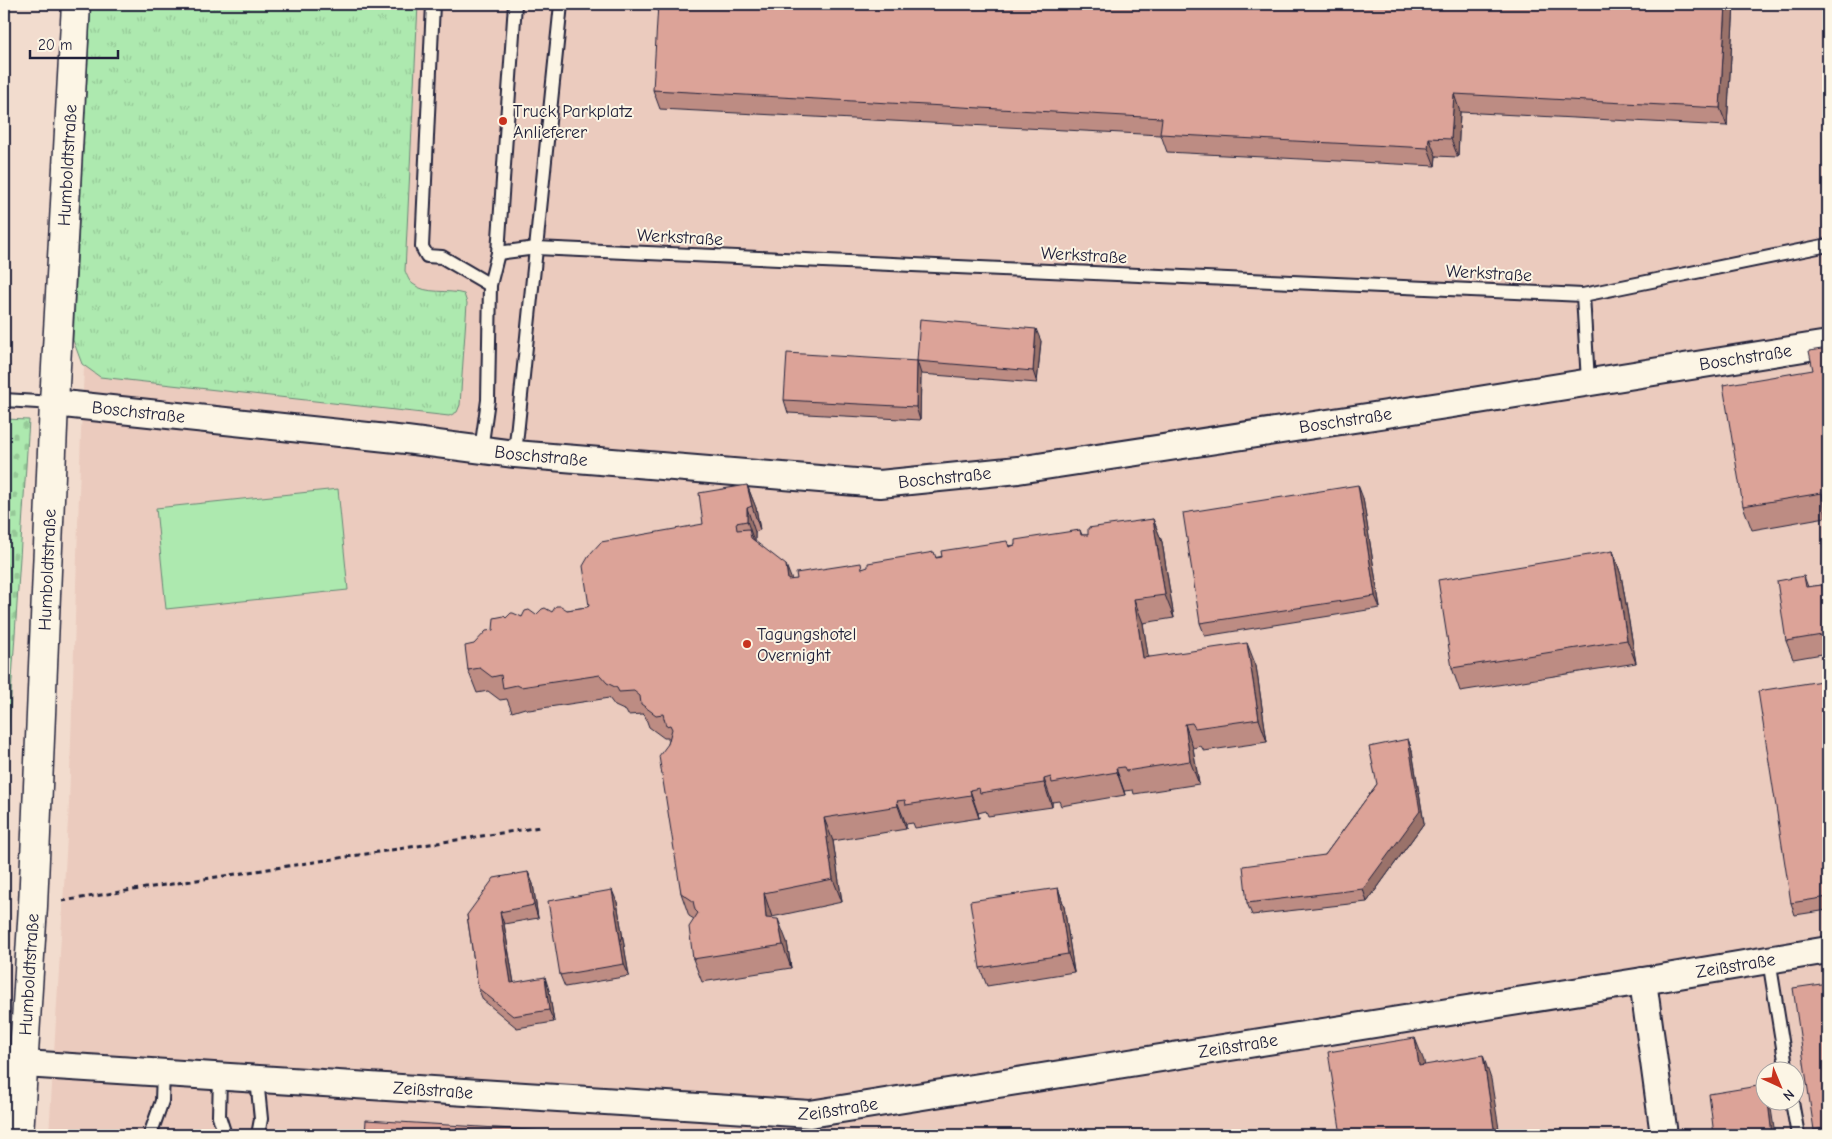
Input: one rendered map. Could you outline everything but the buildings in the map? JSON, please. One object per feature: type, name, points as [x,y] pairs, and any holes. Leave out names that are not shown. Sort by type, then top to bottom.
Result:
[{"type":"street","name":"Humboldtstraße","points":[[20,1135],[33,906],[54,403],[76,4]]},
{"type":"street","name":"Boschstraße","points":[[54,403],[396,439],[515,454],[880,484],[1018,470],[1466,402],[1828,344]]},
{"type":"street","name":"Zeißstraße","points":[[24,1064],[810,1114],[1828,950]]},
{"type":"street","points":[[1643,981],[1664,1135]]},
{"type":"lane","points":[[434,4],[422,247],[427,256],[442,257],[490,285]]},
{"type":"lane","points":[[481,450],[488,400],[490,285],[498,253],[515,4]]},
{"type":"lane","points":[[515,454],[562,4]]},
{"type":"lane","name":"Werkstraße","points":[[498,253],[536,248],[1583,295],[1828,245]]},
{"type":"lane","points":[[1583,295],[1588,382]]},
{"type":"lane","points":[[4,400],[54,403]]},
{"type":"lane","points":[[1769,960],[1785,1062]]},
{"type":"lane","points":[[150,1135],[162,1101],[163,1072]]},
{"type":"lane","points":[[220,1077],[219,1116],[224,1135]]},
{"type":"lane","points":[[257,1079],[261,1119],[258,1135]]},
{"type":"lane","points":[[1794,1112],[1798,1135]]},
{"type":"path","points":[[33,906],[540,827]]},
{"type":"shaded area","points":[[101,4],[1828,4],[1828,1135],[49,1135],[69,804],[81,432]]},
{"type":"green space","points":[[91,4],[418,4],[405,271],[410,282],[424,290],[464,294],[467,303],[460,405],[457,412],[449,416],[100,377],[82,364],[73,340]]},
{"type":"green space","points":[[4,419],[29,420],[4,803]]},
{"type":"green space","points":[[338,489],[348,590],[166,609],[156,508]]},
{"type":"place","name":"Truck Parkplatz Anlieferer","points":[[503,121]]},
{"type":"place","name":"Tagungshotel Overnight","points":[[747,644]]}]
